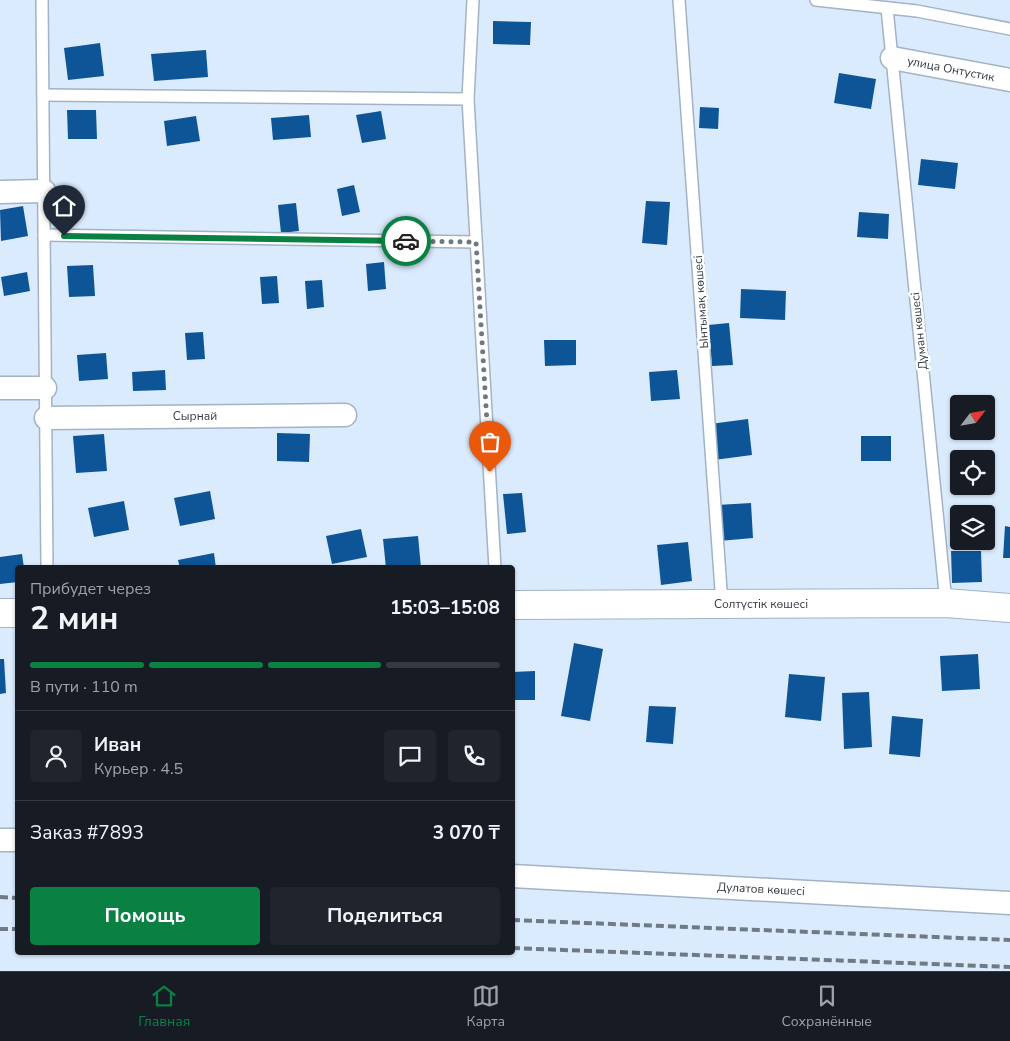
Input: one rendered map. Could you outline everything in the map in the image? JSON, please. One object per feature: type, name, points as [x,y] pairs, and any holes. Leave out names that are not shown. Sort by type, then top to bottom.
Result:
[{"type":"street","name":"улица Онтустик","points":[[892,58],[1010,80]]},
{"type":"street","points":[[0,192],[44,191]]},
{"type":"street","points":[[0,388],[45,388]]},
{"type":"street","name":"Сырнай","points":[[46,418],[345,415]]},
{"type":"street","name":"Солтүстік көшесі","points":[[515,605],[946,604],[1010,608]]},
{"type":"street","points":[[0,613],[15,613]]},
{"type":"street","points":[[0,840],[15,840]]},
{"type":"street","name":"Дулатов көшесі","points":[[515,876],[1010,903]]},
{"type":"lane","points":[[42,0],[47,565]]},
{"type":"lane","points":[[473,0],[468,98],[495,565]]},
{"type":"lane","name":"Ынтымақ көшесі","points":[[679,0],[722,604]]},
{"type":"lane","points":[[816,0],[918,11],[1010,29]]},
{"type":"lane","name":"Думан көшесі","points":[[887,8],[946,604]]},
{"type":"lane","points":[[43,95],[468,98]]},
{"type":"lane","points":[[44,235],[476,242]]},
{"type":"building","points":[[493,21],[531,22],[530,45],[493,44]]},
{"type":"building","points":[[100,43],[104,76],[68,80],[64,48]]},
{"type":"building","points":[[206,50],[208,77],[154,81],[151,54]]},
{"type":"building","points":[[839,73],[876,79],[871,109],[834,103]]},
{"type":"building","points":[[700,107],[719,108],[718,129],[699,128]]},
{"type":"building","points":[[67,110],[96,110],[97,139],[68,139]]},
{"type":"building","points":[[381,111],[386,139],[362,143],[356,115]]},
{"type":"building","points":[[309,115],[311,137],[273,140],[271,118]]},
{"type":"building","points":[[196,116],[200,141],[167,146],[164,121]]},
{"type":"building","points":[[921,159],[958,163],[955,189],[918,185]]},
{"type":"building","points":[[354,185],[360,212],[342,216],[337,189]]},
{"type":"building","points":[[646,201],[670,202],[667,245],[642,243]]},
{"type":"building","points":[[296,203],[299,231],[281,233],[278,205]]},
{"type":"building","points":[[23,206],[28,236],[1,241],[0,210]]},
{"type":"building","points":[[859,212],[889,214],[888,239],[857,237]]},
{"type":"building","points":[[384,262],[386,289],[368,291],[366,264]]},
{"type":"building","points":[[93,265],[95,296],[69,297],[67,266]]},
{"type":"building","points":[[27,272],[30,291],[4,296],[1,277]]},
{"type":"building","points":[[277,276],[279,303],[262,304],[260,277]]},
{"type":"building","points":[[322,280],[324,307],[307,309],[305,281]]},
{"type":"building","points":[[741,289],[786,291],[785,320],[740,318]]},
{"type":"building","points":[[729,323],[733,365],[712,366],[708,325]]},
{"type":"building","points":[[203,332],[205,359],[187,360],[185,333]]},
{"type":"building","points":[[544,340],[576,340],[576,365],[545,366]]},
{"type":"building","points":[[106,353],[108,379],[79,381],[77,355]]},
{"type":"building","points":[[165,370],[166,390],[133,391],[132,372]]},
{"type":"building","points":[[677,370],[680,399],[651,401],[649,372]]},
{"type":"building","points":[[748,419],[752,455],[714,460],[710,424]]},
{"type":"building","points":[[277,433],[310,434],[309,462],[277,461]]},
{"type":"building","points":[[104,434],[107,471],[76,473],[73,436]]},
{"type":"building","points":[[861,436],[891,436],[891,461],[861,461]]},
{"type":"building","points":[[210,491],[215,519],[180,526],[174,498]]},
{"type":"building","points":[[522,493],[526,532],[507,534],[503,494]]},
{"type":"building","points":[[124,501],[129,530],[94,537],[88,508]]},
{"type":"building","points":[[751,503],[753,538],[719,541],[717,505]]},
{"type":"building","points":[[1005,526],[1010,527],[1010,558],[1003,558]]},
{"type":"building","points":[[361,529],[367,557],[332,564],[326,536]]},
{"type":"building","points":[[418,536],[421,565],[386,565],[383,539]]},
{"type":"building","points":[[688,542],[692,581],[661,585],[657,545]]},
{"type":"building","points":[[951,551],[981,551],[982,582],[952,583]]},
{"type":"building","points":[[214,553],[216,565],[179,565],[178,560]]},
{"type":"building","points":[[22,554],[24,565],[15,565],[15,582],[0,584],[0,557]]},
{"type":"building","points":[[574,643],[603,649],[590,721],[561,716]]},
{"type":"building","points":[[978,654],[980,689],[942,691],[940,656]]},
{"type":"building","points":[[0,659],[4,659],[6,693],[0,694]]},
{"type":"building","points":[[535,671],[535,700],[515,700],[515,672]]},
{"type":"building","points":[[789,674],[825,677],[821,721],[785,717]]},
{"type":"building","points":[[869,692],[872,747],[844,749],[842,693]]},
{"type":"building","points":[[649,706],[676,707],[673,744],[646,742]]},
{"type":"building","points":[[892,716],[923,719],[920,757],[889,754]]},
{"type":"railway","points":[[0,897],[15,898]]},
{"type":"railway","points":[[515,920],[1010,940]]},
{"type":"railway","points":[[0,929],[15,929]]},
{"type":"railway","points":[[515,948],[1010,967]]},
{"type":"way so far","points":[[406,241],[476,242],[490,472]]},
{"type":"route","points":[[64,236],[406,241]]}]
